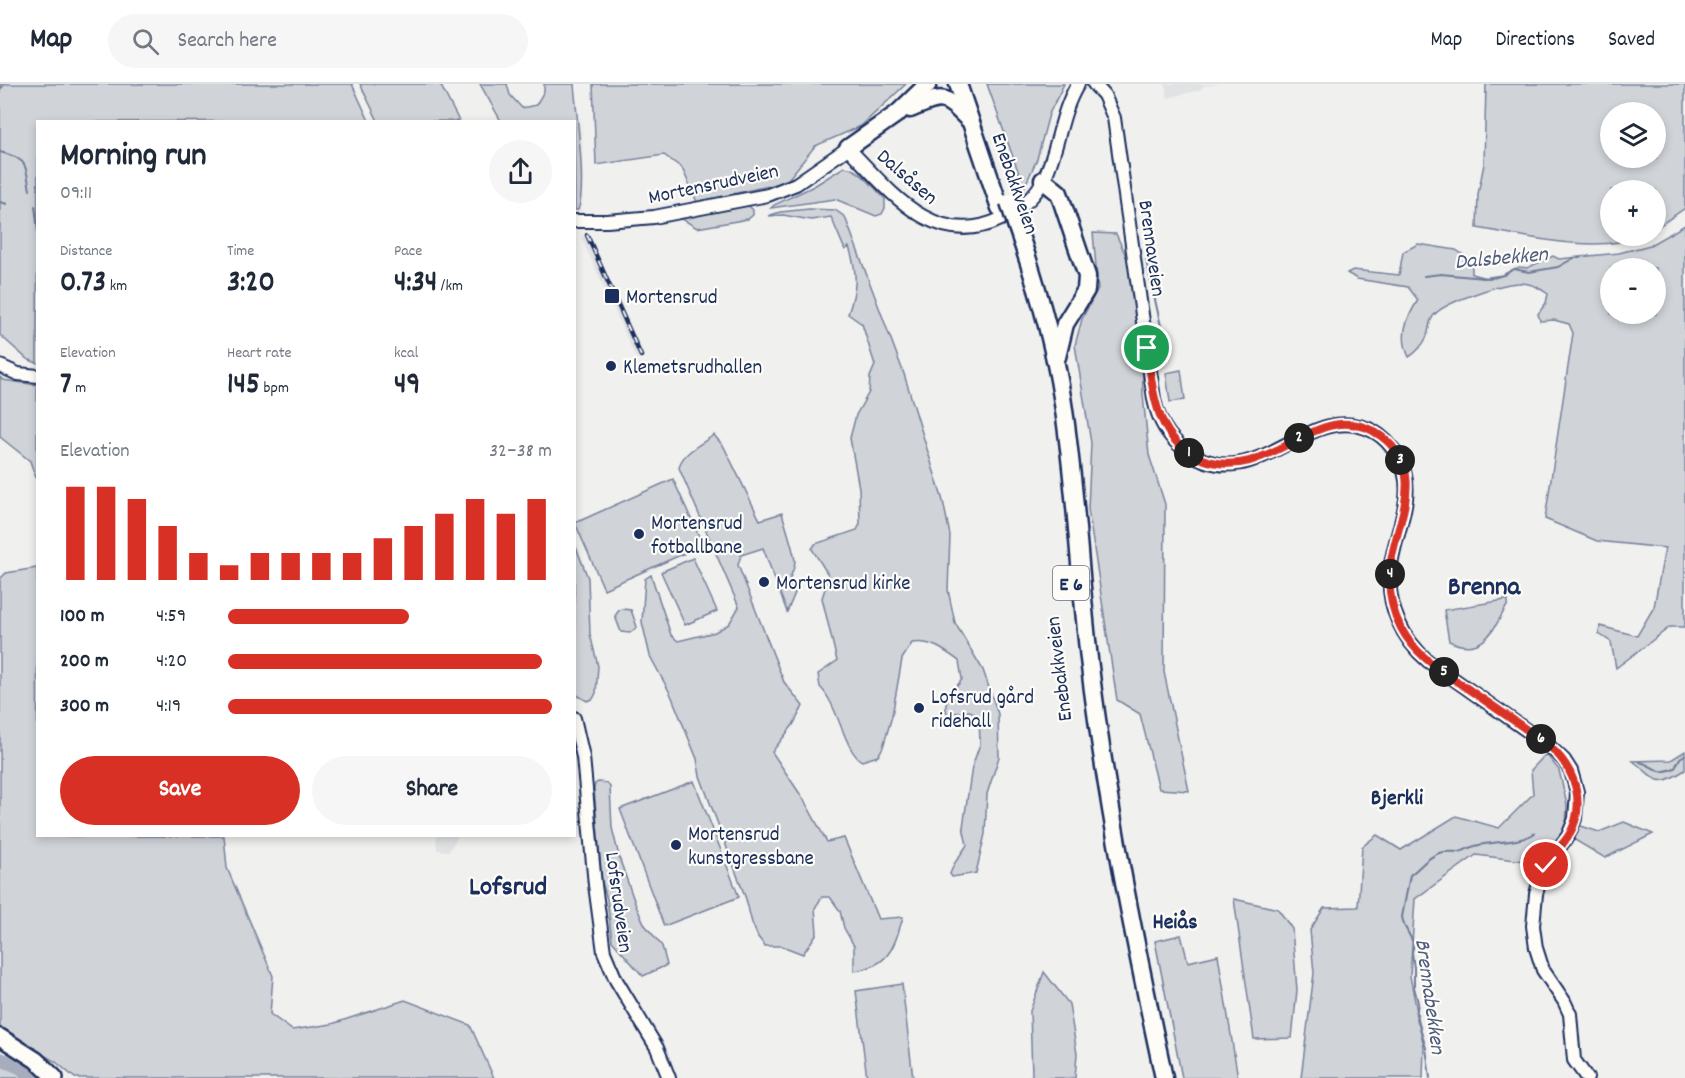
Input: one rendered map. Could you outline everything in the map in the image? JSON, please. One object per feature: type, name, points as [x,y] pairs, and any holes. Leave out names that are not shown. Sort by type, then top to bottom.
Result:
[{"type":"highway","points":[[848,148],[898,113],[928,84]]},
{"type":"highway","name":"Enebakkveien","points":[[958,84],[1005,205]]},
{"type":"highway","name":"Enebakkveien","points":[[969,84],[1005,205],[1037,290],[1056,363],[1068,435],[1080,571],[1108,827]]},
{"type":"highway","points":[[898,113],[927,100],[942,99],[955,106],[972,123]]},
{"type":"highway","points":[[1040,185],[1057,190],[1087,276],[1084,294],[1065,324],[1056,363]]},
{"type":"highway","name":"Enebakkveien","points":[[1013,229],[1052,397],[1079,659],[1153,1078]]},
{"type":"highway","points":[[1037,290],[1052,307],[1063,311],[1075,306]]},
{"type":"highway","name":"Enebakkveien","points":[[1112,848],[1164,1078]]},
{"type":"main road","points":[[0,1037],[36,1060],[54,1077]]},
{"type":"main road","points":[[0,1049],[54,1077]]},
{"type":"street","points":[[1040,185],[1062,119],[1078,84]]},
{"type":"street","name":"Brennaveien","points":[[1094,84],[1104,95],[1114,118],[1154,399],[1169,433],[1181,447],[1193,455],[1211,462],[1230,464],[1244,463],[1263,457],[1308,434],[1332,425],[1360,426],[1381,437],[1397,455],[1407,479],[1406,501],[1393,551],[1389,579],[1393,605],[1403,631],[1422,656],[1549,746],[1564,760],[1571,771],[1577,792],[1575,819],[1564,842],[1544,869],[1536,894],[1533,926],[1536,948],[1543,970],[1570,1014],[1574,1060],[1587,1078]]},
{"type":"street","name":"Dalsåsen","points":[[848,148],[912,211],[927,220],[947,226],[970,227],[998,220],[1024,204],[1040,185]]},
{"type":"street","name":"Mortensrudveien","points":[[576,221],[654,218],[768,195],[796,184],[848,148]]},
{"type":"street","points":[[0,366],[13,372],[33,375]]},
{"type":"street","name":"Lofsrudveien","points":[[576,727],[583,757],[604,952],[616,980],[657,1048],[669,1078]]},
{"type":"shaded area","points":[[0,84],[352,84],[369,120],[36,120],[36,363],[27,359],[0,335]]},
{"type":"shaded area","points":[[360,84],[440,84],[458,120],[378,120]]},
{"type":"shaded area","points":[[480,84],[507,84],[510,95],[522,108],[536,105],[544,91],[544,84],[574,84],[581,168],[578,210],[576,210],[576,120],[500,120]]},
{"type":"shaded area","points":[[593,84],[906,84],[861,126],[815,146],[786,182],[697,202],[682,168],[664,155],[596,165]]},
{"type":"shaded area","points":[[987,84],[1064,84],[1049,114],[1037,159],[1024,188]]},
{"type":"shaded area","points":[[1165,84],[1220,84],[1203,86],[1200,90],[1168,98]]},
{"type":"shaded area","points":[[1486,84],[1685,84],[1685,208],[1666,221],[1666,180],[1600,180],[1600,244],[1559,242],[1477,228],[1478,194],[1484,164]]},
{"type":"shaded area","points":[[844,167],[856,171],[885,199],[882,214],[876,216],[835,199],[771,208],[814,186]]},
{"type":"shaded area","points":[[743,205],[753,210],[753,215],[748,219],[697,228],[677,216]]},
{"type":"shaded area","points":[[809,209],[835,210],[845,217],[904,374],[943,501],[950,535],[948,590],[955,623],[983,670],[998,714],[999,757],[987,794],[985,834],[976,873],[952,877],[950,874],[967,845],[963,827],[972,767],[980,744],[979,717],[970,711],[947,714],[947,699],[962,679],[959,661],[931,644],[912,643],[902,659],[892,716],[883,747],[878,756],[862,761],[851,748],[832,705],[820,687],[818,674],[837,661],[822,598],[829,576],[812,549],[815,544],[857,530],[860,524],[859,488],[850,438],[856,415],[869,392],[870,377],[875,365],[862,324],[848,314],[855,288],[854,265],[849,247],[845,250],[831,217],[811,220],[783,215],[768,216],[780,212]]},
{"type":"shaded area","points":[[1685,225],[1685,627],[1670,627],[1616,668],[1611,642],[1599,634],[1600,626],[1637,636],[1654,607],[1665,548],[1597,541],[1545,519],[1573,333],[1569,324],[1554,320],[1540,321],[1538,314],[1546,303],[1548,294],[1530,284],[1510,284],[1471,295],[1437,312],[1431,320],[1424,342],[1409,357],[1404,342],[1405,328],[1418,300],[1408,287],[1357,279],[1347,273],[1353,270],[1399,275],[1403,252],[1418,244],[1456,250],[1468,258],[1472,274],[1491,278],[1513,269],[1527,268],[1553,256],[1559,259],[1619,253],[1646,246],[1666,246],[1666,236]]},
{"type":"shaded area","points":[[1093,233],[1116,234],[1131,267],[1142,349],[1143,395],[1149,455],[1165,504],[1164,672],[1189,791],[1159,789],[1140,714],[1117,700],[1088,509],[1091,443],[1075,345],[1082,319],[1098,288]]},
{"type":"shaded area","points":[[589,234],[644,355],[636,358],[581,237]]},
{"type":"shaded area","points":[[1181,370],[1185,400],[1170,402],[1166,373]]},
{"type":"shaded area","points":[[0,377],[3,380],[36,385],[36,479],[30,461],[0,437]]},
{"type":"shaded area","points":[[714,435],[724,447],[760,520],[782,513],[795,561],[790,582],[795,593],[787,612],[763,548],[741,555],[738,565],[784,682],[803,706],[793,725],[772,752],[804,800],[827,842],[844,838],[878,919],[903,917],[888,954],[883,960],[866,969],[854,971],[854,946],[844,928],[840,911],[830,897],[822,897],[815,908],[817,933],[803,954],[782,946],[765,946],[758,937],[700,776],[697,759],[671,695],[650,656],[642,622],[645,579],[651,575],[671,635],[678,641],[715,632],[729,624],[739,607],[679,468],[688,453]]},
{"type":"shaded area","name":"Mortensrud fotballbane","points":[[673,479],[703,545],[604,589],[576,523]]},
{"type":"shaded area","points":[[576,547],[588,578],[590,634],[598,666],[596,693],[593,699],[587,701],[576,695]]},
{"type":"shaded area","points":[[693,558],[717,611],[685,625],[661,572]]},
{"type":"shaded area","points":[[36,568],[36,837],[224,837],[227,868],[273,976],[270,1014],[292,1030],[332,1024],[405,1000],[470,1025],[494,1078],[75,1078],[56,1062],[0,1029],[0,579],[6,573]]},
{"type":"shaded area","points":[[1508,600],[1508,604],[1487,638],[1471,646],[1449,641],[1444,610]]},
{"type":"shaded area","points":[[619,610],[631,610],[637,627],[630,633],[621,632],[615,616]]},
{"type":"shaded area","points":[[1685,751],[1685,770],[1662,781],[1653,777],[1633,761],[1671,760]]},
{"type":"shaded area","points":[[1546,754],[1559,770],[1567,805],[1566,831],[1546,855],[1524,861],[1476,855],[1415,899],[1410,976],[1424,1047],[1423,1078],[1301,1078],[1314,973],[1310,930],[1324,908],[1358,907],[1362,847],[1377,835],[1401,850],[1456,816],[1499,828],[1533,794],[1531,770]]},
{"type":"shaded area","name":"Mortensrud kunstgressbane","points":[[694,781],[739,897],[664,926],[620,809]]},
{"type":"shaded area","points":[[598,782],[607,783],[610,787],[612,828],[620,860],[636,906],[645,925],[662,946],[667,965],[643,976],[612,941],[607,899],[602,882],[594,789]]},
{"type":"shaded area","points":[[1624,822],[1653,834],[1605,858],[1573,839],[1578,825],[1599,832]]},
{"type":"shaded area","points":[[436,837],[457,837],[449,851],[437,850]]},
{"type":"shaded area","points":[[1234,899],[1278,909],[1292,929],[1297,990],[1292,1038],[1254,1039]]},
{"type":"shaded area","points":[[1181,935],[1188,962],[1218,955],[1238,1078],[1182,1078],[1155,941]]},
{"type":"shaded area","points":[[1044,972],[1069,1004],[1077,1054],[1075,1078],[1028,1078],[1032,1075],[1030,1011]]},
{"type":"shaded area","points":[[902,984],[913,1078],[867,1078],[856,991]]},
{"type":"shaded area","points":[[0,1054],[47,1077],[49,1078],[0,1078]]},
{"type":"waterway","points":[[0,89],[5,84]]},
{"type":"waterway","points":[[0,152],[16,157],[24,164],[30,190]]},
{"type":"waterway","points":[[0,202],[7,204]]},
{"type":"waterway","points":[[35,206],[36,214]]},
{"type":"waterway","name":"Dalsbekken","points":[[1424,276],[1441,274],[1484,278],[1504,275],[1514,269],[1529,272],[1558,267],[1574,258],[1580,258]]},
{"type":"waterway","points":[[1146,260],[1163,335],[1167,341]]},
{"type":"waterway","name":"Brennabekken","points":[[1640,762],[1664,771],[1675,768],[1680,758],[1685,755]]},
{"type":"waterway","name":"Brennabekken","points":[[1430,1078],[1426,1048],[1416,1015],[1418,1003],[1414,987],[1412,952],[1414,944],[1402,917],[1410,875],[1439,853],[1460,852],[1482,844],[1522,839],[1535,833]]},
{"type":"waterway","points":[[0,1059],[20,1067],[35,1078]]},
{"type":"railway","points":[[587,235],[641,356]]},
{"type":"place","name":"Mortensrud","points":[[612,296]]},
{"type":"place","name":"Klemetsrudhallen","points":[[611,366]]},
{"type":"place","name":"Mortensrud fotballbane","points":[[639,534]]},
{"type":"place","name":"Mortensrud kirke","points":[[764,582]]},
{"type":"place","name":"Lofsrud gård ridehall","points":[[919,708]]},
{"type":"place","name":"Mortensrud kunstgressbane","points":[[676,845]]},
{"type":"district","name":"Brenna","points":[[1484,585]]},
{"type":"district","name":"Bjerkli","points":[[1397,796]]},
{"type":"district","name":"Lofsrud","points":[[508,885]]},
{"type":"district","name":"Heiås","points":[[1175,920]]},
{"type":"route","points":[[1147,348],[1156,406],[1162,423],[1181,447],[1199,458],[1224,464],[1257,460],[1319,429],[1344,424],[1360,426],[1371,431],[1394,449],[1406,474],[1407,484],[1406,501],[1393,551],[1389,579],[1393,605],[1403,631],[1422,656],[1540,739],[1559,754],[1571,771],[1577,792],[1575,819],[1571,831],[1546,865]]}]
